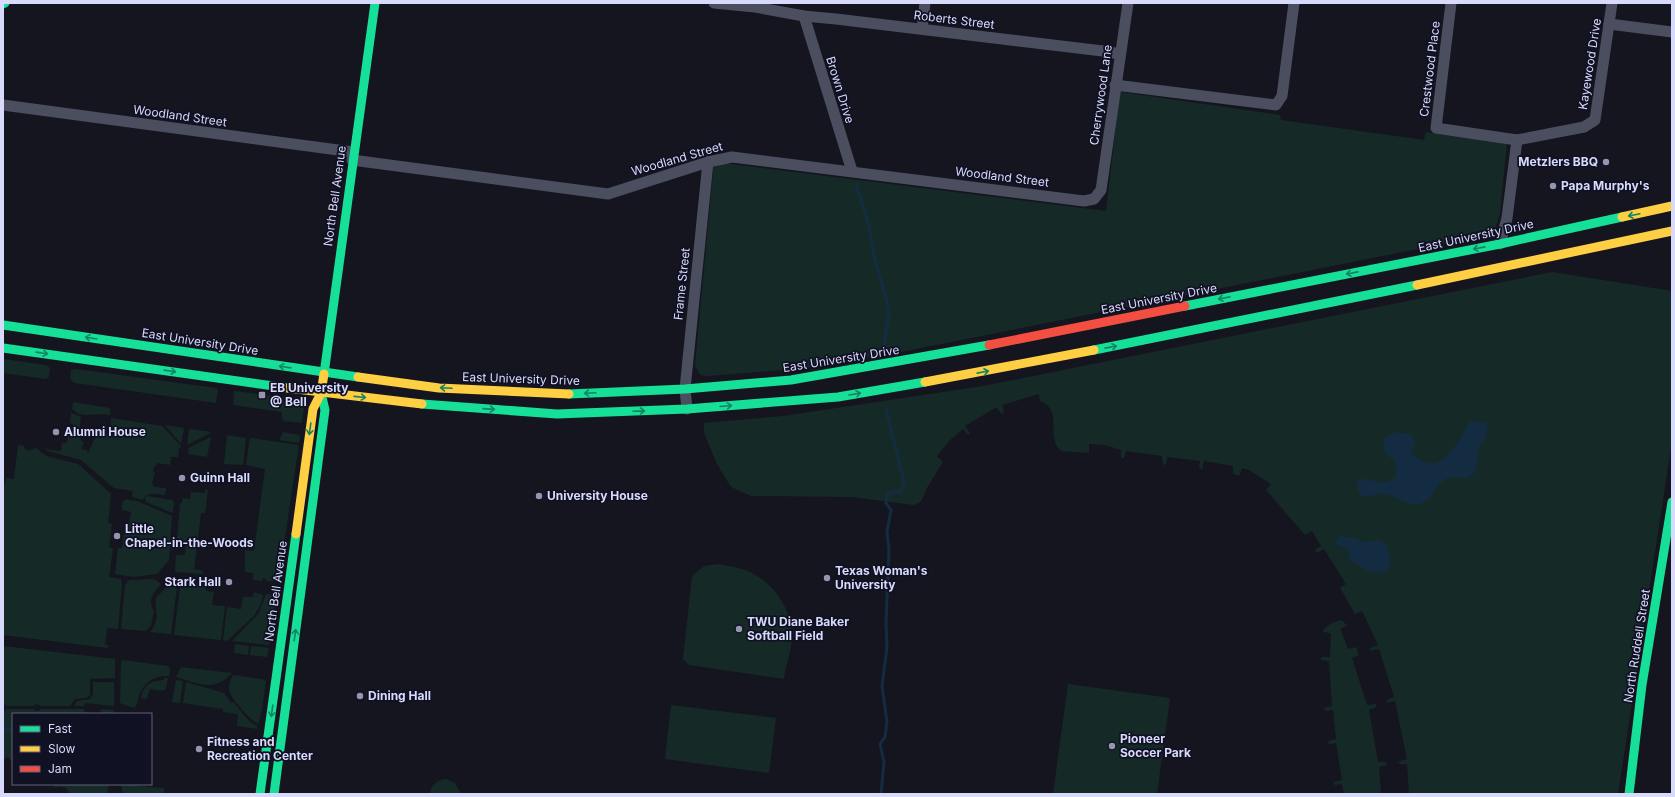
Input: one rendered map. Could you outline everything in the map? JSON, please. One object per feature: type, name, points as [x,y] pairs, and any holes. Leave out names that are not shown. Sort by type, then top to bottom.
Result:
[{"type":"main road","name":"North Bell Avenue","points":[[260,794],[313,409],[321,393],[352,156],[375,3]]},
{"type":"main road","name":"East University Drive","points":[[3,325],[439,388],[572,394],[685,389],[791,380],[946,354],[1500,244],[1670,206]]},
{"type":"main road","points":[[3,348],[321,393],[444,406],[557,414],[687,409],[838,397],[982,372],[1474,274],[1672,231]]},
{"type":"main road","name":"North Bell Avenue","points":[[274,794],[325,410],[321,393]]},
{"type":"main road","name":"North Ruddell Street","points":[[1629,794],[1642,685],[1672,502]]},
{"type":"street","name":"Roberts Street","points":[[714,3],[755,7],[804,16],[1103,51],[1120,55]]},
{"type":"street","points":[[922,29],[925,3]]},
{"type":"street","name":"Cherrywood Lane","points":[[1101,190],[1128,3]]},
{"type":"street","points":[[1115,85],[1276,105],[1282,96],[1294,3]]},
{"type":"street","name":"Crestwood Place","points":[[1451,3],[1436,128],[1517,140]]},
{"type":"street","name":"Kayewood Drive","points":[[1517,140],[1584,127],[1595,120],[1612,3]]},
{"type":"street","name":"Brown Drive","points":[[804,16],[852,171]]},
{"type":"street","points":[[1609,24],[1672,32]]},
{"type":"street","name":"Woodland Street","points":[[3,105],[608,194],[708,162],[732,157],[1084,201],[1094,199],[1101,190]]},
{"type":"street","points":[[1500,244],[1507,218],[1517,140]]},
{"type":"street","name":"Frame Street","points":[[687,409],[685,389],[708,162]]},
{"type":"green space","points":[[1120,92],[1280,115],[1281,120],[1424,140],[1426,132],[1507,143],[1500,213],[1495,230],[1488,235],[901,352],[807,368],[708,376],[700,375],[695,366],[714,162],[1106,211]]},
{"type":"green space","points":[[1552,272],[1672,291],[1672,441],[1618,794],[1405,794],[1409,793],[1407,764],[1400,764],[1398,762],[1407,759],[1395,701],[1387,703],[1387,700],[1394,697],[1379,649],[1370,651],[1370,648],[1378,645],[1362,611],[1355,614],[1340,588],[1346,584],[1324,549],[1317,553],[1315,550],[1321,546],[1312,531],[1305,535],[1266,490],[1271,484],[1249,470],[1242,468],[1239,476],[1233,474],[1233,466],[1204,461],[1202,470],[1199,468],[1200,461],[1167,457],[1166,464],[1163,465],[1162,456],[1126,451],[1124,458],[1121,458],[1121,450],[1105,445],[1089,444],[1089,453],[1061,451],[1056,445],[1054,438],[1053,417],[1051,410],[1047,405],[1040,401],[1039,394],[1002,405],[1004,412],[1001,414],[997,407],[965,426],[970,433],[968,435],[963,429],[950,440],[937,456],[943,462],[928,486],[921,502],[913,505],[852,497],[751,496],[731,487],[717,464],[704,433],[704,423],[783,416],[983,386]]},
{"type":"green space","points":[[3,359],[46,365],[50,368],[49,377],[46,379],[3,373]]},
{"type":"green space","points":[[76,369],[216,388],[218,390],[216,403],[75,383],[70,379],[71,370]]},
{"type":"green space","points":[[234,391],[298,399],[304,406],[302,423],[284,421],[282,418],[282,412],[233,405]]},
{"type":"green space","points":[[73,402],[110,408],[110,415],[79,414],[72,409]]},
{"type":"green space","points":[[69,412],[81,417],[79,432],[81,441],[84,442],[81,449],[87,450],[88,453],[99,430],[110,435],[111,418],[162,426],[182,447],[179,448],[178,457],[171,457],[170,465],[157,463],[156,466],[154,466],[153,472],[155,472],[152,483],[154,487],[166,488],[165,495],[150,494],[143,500],[132,497],[133,491],[114,488],[81,460],[48,451],[44,447],[50,450],[61,451],[62,443],[67,443],[69,430],[72,430],[73,424],[70,423],[71,414]]},
{"type":"green space","points":[[165,425],[184,428],[181,444]]},
{"type":"green space","points":[[189,429],[212,432],[187,445]]},
{"type":"green space","points":[[283,432],[300,435],[299,443],[279,440]]},
{"type":"green space","points":[[227,435],[246,438],[243,465],[224,464]]},
{"type":"green space","points":[[211,437],[207,457],[188,454],[189,449],[186,449]]},
{"type":"green space","points":[[250,438],[299,445],[278,582],[266,581],[266,579],[263,578],[262,581],[253,580],[253,573],[245,572],[245,550],[254,551],[265,469],[246,465]]},
{"type":"green space","points":[[18,445],[24,446],[25,449],[29,451],[36,448],[46,456],[78,464],[111,494],[108,523],[112,524],[109,547],[113,548],[109,577],[121,579],[122,585],[118,629],[107,628],[105,645],[108,645],[108,648],[3,635],[3,484],[5,484],[6,478],[14,479]]},
{"type":"green space","points":[[205,490],[208,490],[205,513],[201,513],[194,569],[203,571],[203,574],[175,572],[176,555],[185,555],[186,541],[177,540],[180,503],[182,503],[183,498],[190,499],[191,492],[205,493]]},
{"type":"green space","points":[[147,496],[172,500],[174,502],[173,513],[146,502],[145,498]]},
{"type":"green space","points":[[126,499],[137,501],[172,516],[169,560],[157,574],[133,577],[115,574],[118,548],[122,548],[125,525],[129,525],[131,512],[122,510],[122,502]]},
{"type":"green space","name":"TWU Diane Baker Softball Field","points":[[718,564],[742,569],[755,575],[772,588],[779,596],[788,616],[792,637],[784,679],[689,665],[683,659],[692,576],[704,566]]},
{"type":"green space","points":[[154,579],[161,584],[152,596],[151,600],[154,611],[151,625],[146,631],[121,629],[125,585],[129,580]]},
{"type":"green space","points":[[174,579],[178,579],[171,634],[150,632],[154,627],[157,618],[156,598]]},
{"type":"green space","points":[[181,580],[202,583],[201,586],[206,586],[206,591],[214,592],[212,605],[225,606],[221,640],[174,635]]},
{"type":"green space","points":[[254,592],[263,595],[261,604],[254,616],[227,641],[223,640],[227,607],[241,609],[243,597],[253,597]]},
{"type":"green space","points":[[266,594],[276,595],[269,645],[232,641],[259,613]]},
{"type":"green space","points":[[1341,620],[1347,625],[1340,629],[1348,649],[1356,647],[1359,655],[1352,658],[1367,705],[1376,704],[1376,707],[1369,710],[1378,762],[1386,762],[1387,765],[1379,767],[1381,794],[1344,794],[1342,784],[1334,785],[1334,782],[1342,780],[1336,743],[1329,744],[1328,741],[1336,739],[1333,710],[1326,711],[1324,708],[1332,706],[1329,661],[1321,660],[1321,657],[1330,657],[1331,633],[1323,632],[1324,629],[1332,623]]},
{"type":"green space","points":[[235,644],[249,646],[248,655],[234,653]]},
{"type":"green space","points":[[3,646],[115,659],[115,678],[90,679],[90,695],[86,698],[75,699],[70,706],[41,706],[37,704],[33,706],[6,706],[3,701]]},
{"type":"green space","points":[[251,646],[269,648],[267,657],[250,655]]},
{"type":"green space","points":[[122,660],[168,666],[170,669],[169,676],[150,680],[143,687],[134,708],[120,703]]},
{"type":"green space","points":[[181,667],[232,673],[219,683],[206,685],[176,677]]},
{"type":"green space","points":[[233,675],[262,679],[266,681],[262,711],[258,724],[245,713],[232,696],[229,687]]},
{"type":"green space","points":[[164,678],[168,678],[166,689],[162,691],[150,689],[147,699],[141,698],[146,686],[152,682],[164,680]]},
{"type":"green space","points":[[176,680],[183,681],[180,703],[172,702]]},
{"type":"green space","points":[[93,682],[114,682],[114,706],[85,703],[84,706],[74,706],[77,701],[90,699],[93,694]]},
{"type":"green space","points":[[186,682],[224,693],[231,703],[233,702],[247,719],[257,726],[257,729],[237,726],[238,714],[223,712],[223,709],[183,703]]},
{"type":"green space","name":"Pioneer Soccer Park","points":[[1068,684],[1170,698],[1157,794],[1053,794]]},
{"type":"green space","points":[[671,705],[776,718],[769,773],[665,759]]},
{"type":"green space","points":[[6,709],[33,709],[37,711],[41,709],[84,709],[84,712],[100,713],[12,713],[12,762],[8,757],[4,759],[3,757],[3,713]]},
{"type":"green space","points":[[101,709],[114,710],[114,713],[100,713]]},
{"type":"green space","points":[[446,779],[455,783],[461,794],[430,794],[435,784],[440,780]]},
{"type":"green space","points":[[54,785],[109,785],[107,794],[70,794],[66,788],[59,786],[55,788]]},
{"type":"green space","points":[[121,785],[164,788],[164,792],[161,794],[123,794]]},
{"type":"water","points":[[1479,421],[1488,423],[1485,440],[1480,444],[1476,471],[1468,478],[1453,477],[1444,480],[1426,501],[1417,504],[1408,503],[1384,494],[1362,497],[1357,487],[1358,479],[1388,482],[1396,476],[1395,460],[1385,454],[1383,439],[1395,432],[1410,434],[1416,443],[1411,453],[1427,463],[1435,463],[1441,460],[1453,449],[1470,422]]},
{"type":"water","points":[[1340,536],[1355,538],[1364,542],[1379,540],[1387,545],[1390,558],[1389,571],[1372,573],[1350,560],[1349,550],[1338,545],[1336,542]]},
{"type":"waterway","points":[[856,184],[869,226],[875,259],[889,313],[884,346]]},
{"type":"waterway","points":[[881,794],[884,762],[880,744],[885,737],[887,722],[882,686],[887,647],[886,622],[889,549],[887,532],[891,510],[886,503],[888,493],[901,491],[904,482],[886,410]]},
{"type":"waterway","points":[[3,729],[12,730]]},
{"type":"traffic: fast","points":[[324,374],[375,3]]},
{"type":"traffic: fast","points":[[1185,306],[1500,244],[1622,217]]},
{"type":"traffic: fast","points":[[1094,350],[1417,285]]},
{"type":"traffic: fast","points":[[3,325],[358,377]]},
{"type":"traffic: fast","points":[[569,394],[685,389],[791,380],[989,345]]},
{"type":"traffic: fast","points":[[3,348],[288,388]]},
{"type":"traffic: fast","points":[[422,404],[557,414],[687,409],[838,397],[925,382]]},
{"type":"traffic: fast","points":[[274,794],[325,410],[321,393]]},
{"type":"traffic: fast","points":[[1629,794],[1642,685],[1672,502]]},
{"type":"traffic: fast","points":[[260,794],[296,534]]},
{"type":"traffic: slow","points":[[1622,217],[1672,206]]},
{"type":"traffic: slow","points":[[1417,285],[1672,231]]},
{"type":"traffic: slow","points":[[925,382],[1094,350]]},
{"type":"traffic: slow","points":[[296,534],[313,409],[321,393],[324,374]]},
{"type":"traffic: slow","points":[[358,377],[439,388],[569,394]]},
{"type":"traffic: slow","points":[[288,388],[422,404]]},
{"type":"traffic: jam","points":[[989,345],[1185,306]]},
{"type":"place","name":"Metzlers BBQ","points":[[1606,162]]},
{"type":"place","name":"Papa Murphy's","points":[[1553,186]]},
{"type":"place","name":"EB University @ Bell","points":[[262,395]]},
{"type":"place","name":"Alumni House","points":[[56,432]]},
{"type":"place","name":"Guinn Hall","points":[[182,478]]},
{"type":"place","name":"University House","points":[[539,496]]},
{"type":"place","name":"Little Chapel-in-the-Woods","points":[[117,536]]},
{"type":"place","name":"Texas Woman's University","points":[[827,578]]},
{"type":"place","name":"Stark Hall","points":[[229,582]]},
{"type":"place","name":"TWU Diane Baker Softball Field","points":[[739,629]]},
{"type":"place","name":"Dining Hall","points":[[360,696]]},
{"type":"place","name":"Pioneer Soccer Park","points":[[1112,746]]},
{"type":"place","name":"Fitness and Recreation Center","points":[[199,749]]}]
